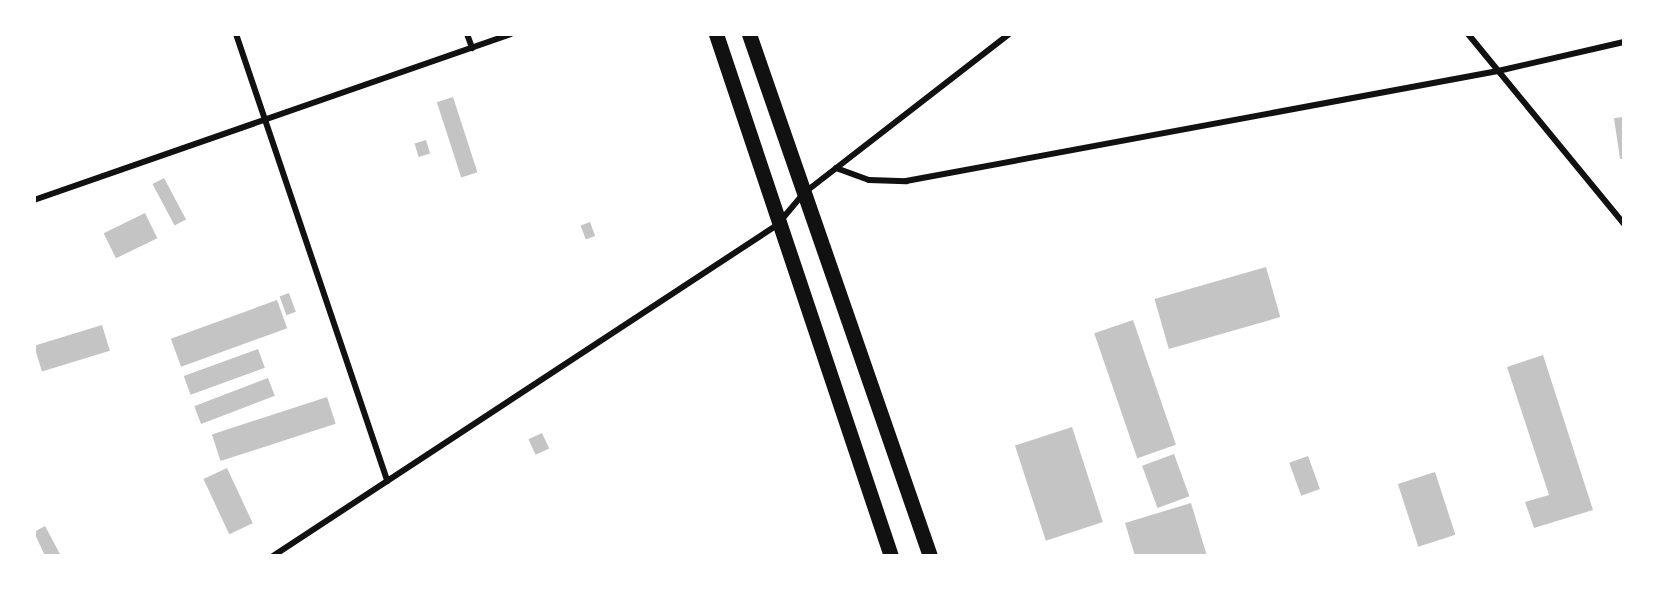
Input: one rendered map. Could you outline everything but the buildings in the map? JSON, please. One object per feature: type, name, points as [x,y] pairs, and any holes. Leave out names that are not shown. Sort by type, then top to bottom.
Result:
[{"type":"main road","points":[[716,34],[777,225],[891,555]]},
{"type":"main road","points":[[749,34],[930,555]]},
{"type":"street","points":[[236,34],[387,481]]},
{"type":"street","points":[[467,34],[472,48]]},
{"type":"street","points":[[34,200],[267,121],[511,34]]},
{"type":"street","points":[[273,555],[777,225],[804,193],[1009,34]]},
{"type":"street","points":[[1468,34],[1623,224]]},
{"type":"street","points":[[836,168],[869,180],[906,181],[1498,71],[1623,42]]}]
